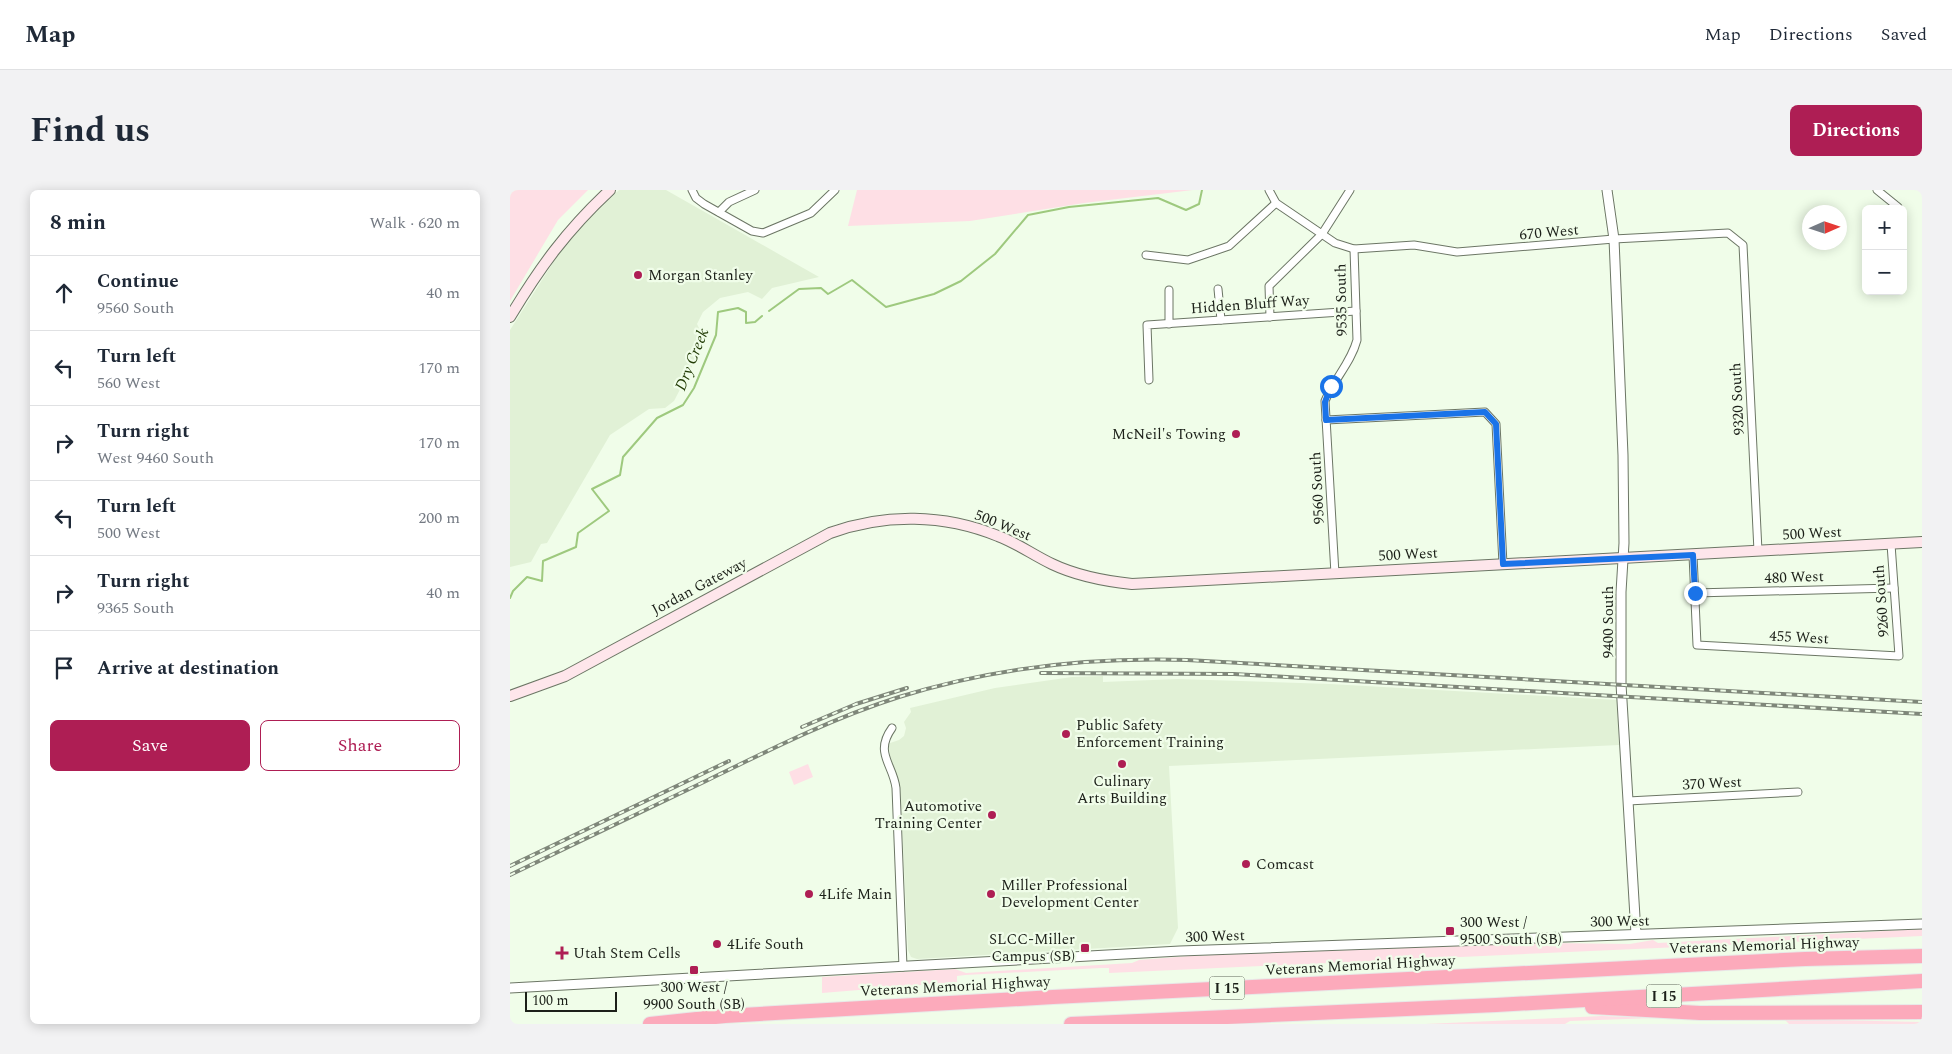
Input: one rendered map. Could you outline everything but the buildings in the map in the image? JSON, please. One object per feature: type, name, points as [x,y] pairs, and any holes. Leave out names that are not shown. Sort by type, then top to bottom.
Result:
[{"type":"highway","points":[[1805,959],[1922,946]]},
{"type":"highway","name":"Veterans Memorial Highway","points":[[650,1024],[725,1016],[1052,997],[1805,959],[1922,956]]},
{"type":"highway","name":"I 15","points":[[1071,1024],[1496,1005],[1922,981]]},
{"type":"highway","points":[[1832,986],[1922,990]]},
{"type":"highway","points":[[1496,1005],[1568,1006],[1700,1013],[1922,1012]]},
{"type":"main road","points":[[510,317],[558,244],[584,214],[610,190]]},
{"type":"main road","name":"500 West","points":[[907,518],[940,521],[979,529],[1015,544],[1069,572],[1112,582],[1146,584],[1922,542]]},
{"type":"main road","name":"Jordan Gateway","points":[[510,696],[564,676],[830,533],[863,522],[907,518]]},
{"type":"street","points":[[692,190],[696,198],[752,231],[767,233],[811,213],[835,190]]},
{"type":"street","points":[[720,212],[729,202],[755,190]]},
{"type":"street","points":[[1269,190],[1276,202],[1322,234],[1335,243],[1354,249]]},
{"type":"street","points":[[1270,317],[1269,286],[1322,234],[1350,190]]},
{"type":"street","name":"9400 South","points":[[1607,190],[1614,239],[1623,455],[1621,684],[1636,934]]},
{"type":"street","points":[[1877,190],[1896,205]]},
{"type":"street","points":[[1146,255],[1188,260],[1229,246],[1276,202]]},
{"type":"street","name":"670 West","points":[[1354,249],[1414,245],[1457,252],[1614,239],[1728,234],[1743,245]]},
{"type":"street","name":"9320 South","points":[[1743,245],[1758,551]]},
{"type":"street","name":"9535 South","points":[[1325,402],[1331,386],[1353,355],[1357,340],[1354,249]]},
{"type":"street","points":[[1218,289],[1221,320]]},
{"type":"street","points":[[1169,290],[1170,324]]},
{"type":"street","name":"Hidden Bluff Way","points":[[1149,380],[1147,325],[1356,310]]},
{"type":"street","name":"9560 South","points":[[1325,402],[1336,574]]},
{"type":"street","points":[[1326,420],[1485,412],[1496,424],[1503,564]]},
{"type":"street","name":"9260 South","points":[[1891,544],[1899,656]]},
{"type":"street","points":[[1693,555],[1695,593]]},
{"type":"street","name":"480 West","points":[[1695,593],[1894,588]]},
{"type":"street","name":"455 West","points":[[1695,593],[1697,645],[1899,656]]},
{"type":"street","points":[[892,728],[884,744],[886,761],[896,788],[903,967]]},
{"type":"street","name":"370 West","points":[[1628,801],[1798,792]]},
{"type":"street","name":"300 West","points":[[510,988],[1180,951],[1922,924]]},
{"type":"shaded area","points":[[510,190],[588,190],[558,220],[510,301]]},
{"type":"shaded area","points":[[619,190],[666,190],[819,277],[772,288],[762,299],[748,292],[720,298],[703,312],[697,324],[704,338],[703,345],[674,401],[665,408],[649,409],[610,435],[547,543],[541,544],[531,562],[510,567],[510,330],[565,244]]},
{"type":"shaded area","points":[[857,190],[1193,190],[1084,203],[970,221],[848,226]]},
{"type":"shaded area","points":[[1103,676],[1103,682],[1178,679],[1330,684],[1617,700],[1619,745],[1169,766],[1178,928],[1170,944],[917,959],[911,957],[908,950],[900,786],[891,763],[889,747],[890,743],[904,736],[906,728],[904,722],[911,712],[910,708],[995,688],[1072,677]]},
{"type":"shaded area","points":[[808,764],[813,777],[794,785],[789,772]]},
{"type":"shaded area","points":[[1922,929],[1922,936],[1109,973],[1109,968],[1101,968],[965,975],[957,976],[957,982],[822,993],[822,977],[955,969],[966,973],[1132,963],[1139,960],[1190,956],[1548,943],[1630,944],[1653,940],[1658,943]]},
{"type":"shaded area","points":[[1602,1016],[1654,1018],[1570,1021],[1565,1024],[1425,1024]]},
{"type":"shaded area","points":[[1784,1019],[1922,1022],[1922,1024],[1789,1024]]},
{"type":"waterway","name":"Dry Creek","points":[[769,311],[799,289],[821,288],[828,294],[852,280],[886,307],[934,294],[961,281],[995,254],[1028,215],[1069,207],[1158,198],[1186,210],[1199,204],[1202,190]]},
{"type":"waterway","name":"Dry Creek","points":[[510,598],[513,591],[527,577],[542,581],[543,561],[576,547],[578,533],[609,511],[592,489],[620,475],[623,457],[657,418],[683,405],[694,388],[716,335],[718,312],[738,308],[746,312],[746,323],[755,322],[762,316]]},
{"type":"railway","points":[[510,875],[850,714],[934,687],[1042,666],[1114,660],[1187,660],[1922,702]]},
{"type":"railway","points":[[1041,673],[1234,674],[1922,714]]},
{"type":"railway","points":[[802,727],[856,704],[907,688]]},
{"type":"railway","points":[[510,866],[729,761]]},
{"type":"place","name":"Morgan Stanley","points":[[638,275]]},
{"type":"place","name":"McNeil's Towing","points":[[1236,434]]},
{"type":"place","name":"Public Safety Enforcement Training","points":[[1066,734]]},
{"type":"place","name":"Culinary Arts Building","points":[[1122,764]]},
{"type":"place","name":"Automotive Training Center","points":[[992,815]]},
{"type":"place","name":"Comcast","points":[[1246,864]]},
{"type":"place","name":"4Life Main","points":[[809,894]]},
{"type":"place","name":"Miller Professional Development Center","points":[[991,894]]},
{"type":"place","name":"300 West / 9500 South (SB)","points":[[1450,931]]},
{"type":"place","name":"4Life South","points":[[717,944]]},
{"type":"place","name":"SLCC-Miller Campus (SB)","points":[[1085,948]]},
{"type":"place","name":"Utah Stem Cells","points":[[562,953]]},
{"type":"place","name":"300 West / 9900 South (SB)","points":[[694,970]]},
{"type":"route","points":[[1331,386],[1325,402],[1326,420],[1485,412],[1496,424],[1503,564],[1693,555],[1695,593]]}]
